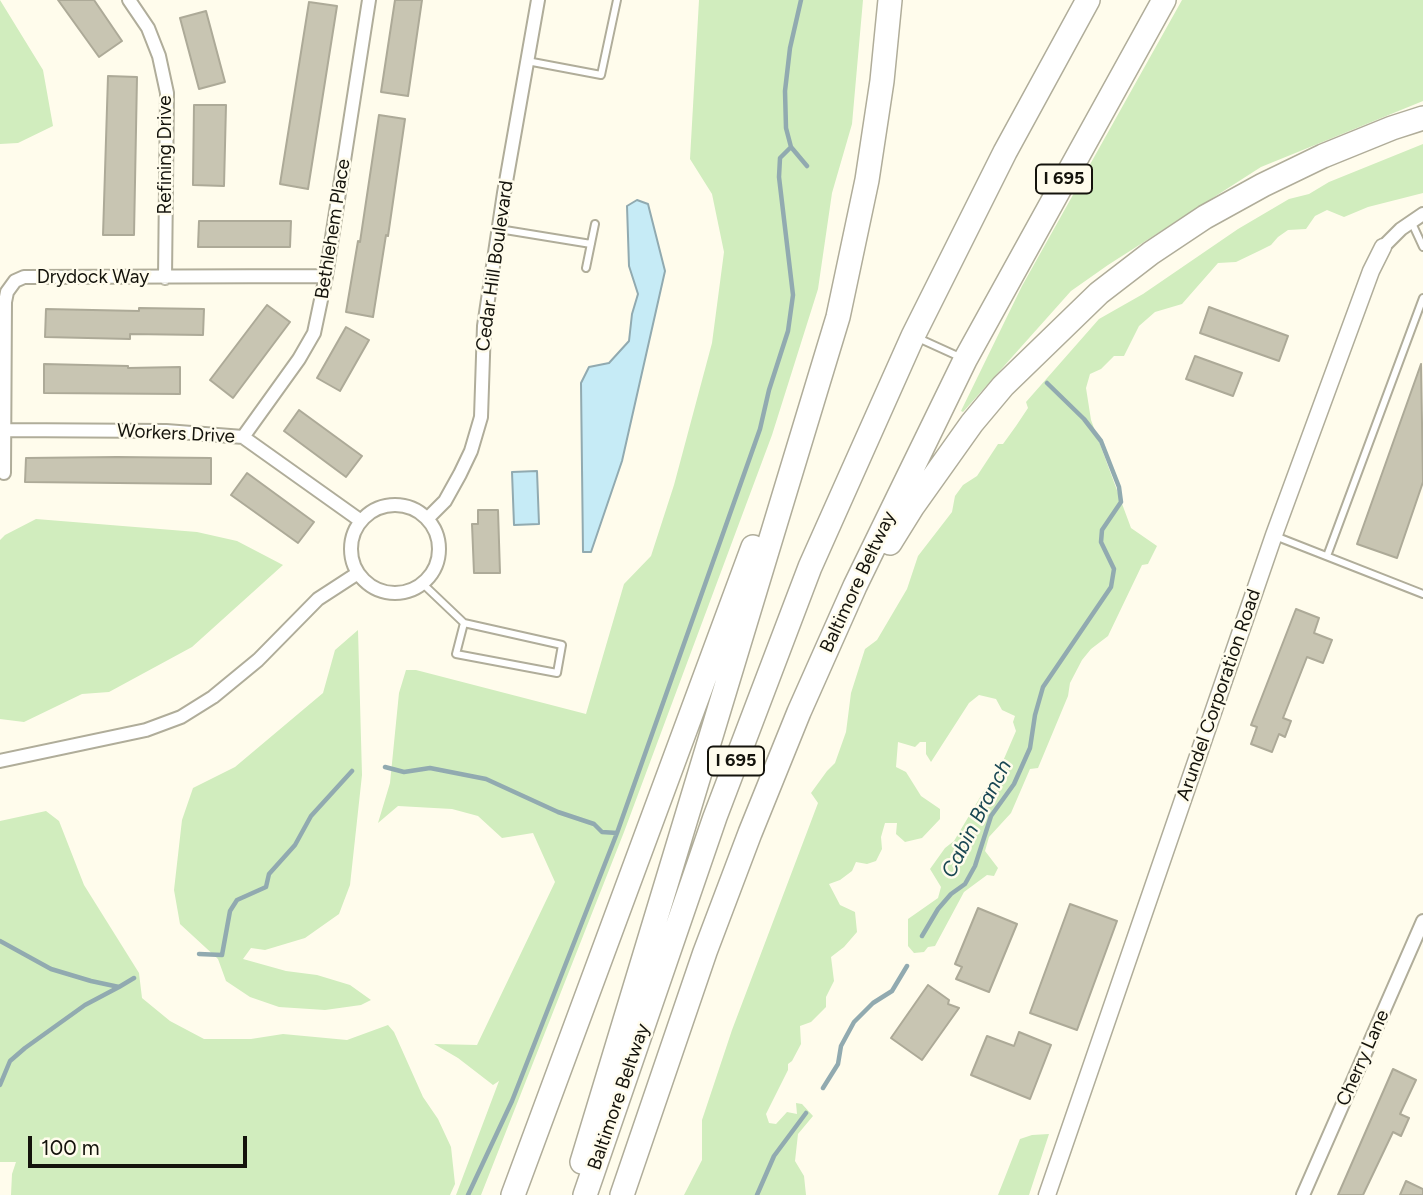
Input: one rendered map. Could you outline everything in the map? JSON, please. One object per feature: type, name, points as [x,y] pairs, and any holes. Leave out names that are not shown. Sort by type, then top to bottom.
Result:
[{"type":"highway","points":[[573,1195],[598,1103],[838,317],[867,180],[882,81],[890,0]]},
{"type":"highway","name":"Baltimore Beltway","points":[[585,1195],[715,817],[810,567],[913,336],[1005,152],[1088,0]]},
{"type":"highway","name":"Baltimore Beltway","points":[[622,1195],[705,952],[799,712],[855,586],[965,360],[1164,0]]},
{"type":"highway","points":[[799,712],[913,506],[972,422],[1048,340],[1099,293],[1151,253],[1205,217],[1323,156],[1423,118]]},
{"type":"highway","points":[[513,1195],[838,317]]},
{"type":"street","name":"Refining Drive","points":[[129,0],[148,28],[159,56],[167,93],[165,278]]},
{"type":"street","name":"Bethlehem Place","points":[[243,437],[314,334],[326,276],[369,0]]},
{"type":"street","name":"Cedar Hill Boulevard","points":[[427,519],[445,501],[460,474],[471,451],[481,417],[484,326],[538,0]]},
{"type":"street","name":"Arundel Corporation Road","points":[[1047,1195],[1274,536],[1371,271],[1383,247],[1411,221],[1423,214]]},
{"type":"street","name":"Drydock Way","points":[[4,474],[5,302],[7,292],[15,281],[24,277],[326,276]]},
{"type":"street","name":"Workers Drive","points":[[5,430],[166,431],[243,437],[361,521]]},
{"type":"street","points":[[393,505],[407,506],[427,519],[437,533],[440,547],[432,574],[423,584],[398,594],[371,587],[358,573],[351,552],[352,538],[361,521],[379,508],[393,505]]},
{"type":"street","points":[[0,761],[146,730],[181,717],[213,697],[258,660],[318,599],[358,573]]},
{"type":"street","name":"Cherry Lane","points":[[1303,1195],[1423,921]]},
{"type":"lane","points":[[527,61],[601,75],[617,0]]},
{"type":"lane","points":[[1411,221],[1423,247]]},
{"type":"lane","points":[[586,268],[595,224]]},
{"type":"lane","points":[[499,229],[591,244]]},
{"type":"lane","points":[[1327,556],[1423,298]]},
{"type":"lane","points":[[913,336],[965,360]]},
{"type":"lane","points":[[1274,536],[1423,594]]},
{"type":"lane","points":[[423,584],[464,623],[562,645],[557,673],[456,654],[464,623]]},
{"type":"green space","points":[[0,0],[43,70],[53,126],[18,143],[0,144]]},
{"type":"green space","points":[[699,0],[863,0],[852,124],[832,193],[818,289],[772,435],[624,832],[481,1195],[456,1195],[499,1081],[493,1085],[458,1058],[434,1044],[477,1045],[555,882],[533,833],[502,838],[478,816],[452,809],[398,806],[378,823],[390,783],[399,693],[406,670],[416,670],[586,714],[624,584],[651,556],[674,485],[712,343],[724,252],[712,194],[690,159]]},
{"type":"green space","points":[[1182,0],[1423,0],[1423,101],[1261,167],[1108,265],[1071,291],[963,412],[961,411],[1022,286]]},
{"type":"green space","points":[[1423,144],[1423,193],[1368,207],[1344,217],[1327,210],[1315,216],[1306,229],[1288,230],[1271,245],[1236,262],[1218,263],[1182,304],[1155,312],[1139,326],[1124,356],[1114,356],[1101,369],[1090,374],[1086,388],[1091,420],[1131,528],[1157,546],[1148,564],[1142,565],[1108,636],[1082,660],[1070,683],[1068,696],[1038,768],[1030,769],[1011,813],[989,837],[985,851],[998,868],[994,876],[987,875],[964,892],[935,946],[928,947],[924,952],[914,953],[908,946],[908,919],[938,898],[941,887],[930,869],[945,848],[954,841],[985,789],[997,775],[1016,731],[1013,722],[1015,716],[1002,710],[996,699],[979,695],[969,703],[931,762],[926,754],[926,742],[920,742],[915,747],[898,742],[896,767],[906,772],[921,796],[940,809],[940,819],[922,838],[905,842],[896,834],[897,823],[885,823],[881,837],[882,849],[876,861],[867,864],[856,862],[852,871],[829,884],[840,905],[855,912],[857,932],[831,957],[834,981],[826,997],[826,1007],[811,1022],[800,1026],[801,1044],[788,1064],[788,1070],[766,1114],[769,1123],[776,1124],[787,1112],[797,1114],[796,1103],[802,1104],[813,1116],[798,1134],[795,1161],[804,1176],[806,1195],[684,1195],[702,1160],[702,1120],[732,1030],[818,803],[811,793],[835,763],[846,732],[851,693],[865,649],[877,640],[907,589],[918,556],[952,512],[955,496],[963,485],[977,476],[998,444],[1003,444],[1028,408],[1026,402],[1099,319],[1143,294],[1238,229],[1289,199],[1309,194],[1329,182]]},
{"type":"green space","points":[[36,519],[197,532],[237,541],[283,565],[192,647],[109,692],[82,694],[24,722],[0,719],[0,540]]},
{"type":"green space","points":[[358,630],[362,775],[350,885],[339,914],[305,938],[265,950],[251,948],[243,959],[350,985],[371,1000],[361,1005],[325,1010],[279,1007],[250,997],[226,981],[218,959],[180,924],[174,890],[182,820],[193,788],[235,767],[323,693],[335,650]]},
{"type":"green space","points":[[46,811],[59,821],[84,885],[139,973],[142,998],[170,1021],[204,1039],[251,1039],[283,1034],[347,1040],[388,1025],[394,1032],[423,1097],[438,1119],[451,1147],[455,1184],[450,1195],[11,1195],[12,1174],[16,1162],[0,1162],[0,821]]},
{"type":"green space","points":[[1049,1134],[1029,1195],[998,1195],[1020,1139]]},
{"type":"water","points":[[637,200],[648,204],[665,271],[622,461],[591,552],[583,552],[581,383],[589,367],[609,363],[629,341],[632,314],[638,294],[629,266],[627,206]]},
{"type":"water","points":[[537,471],[539,524],[514,525],[512,472]]},
{"type":"building","points":[[58,0],[94,0],[122,41],[99,57]]},
{"type":"building","points":[[395,0],[422,0],[408,96],[381,92]]},
{"type":"building","points":[[309,2],[337,6],[308,189],[280,184]]},
{"type":"building","points":[[206,11],[225,82],[199,89],[180,18]]},
{"type":"building","points":[[108,76],[137,77],[134,235],[103,235]]},
{"type":"building","points":[[194,105],[226,105],[224,186],[193,185]]},
{"type":"building","points":[[379,115],[405,119],[373,317],[346,312],[358,241],[360,242]]},
{"type":"building","points":[[199,221],[291,221],[290,247],[198,247]]},
{"type":"building","points":[[267,305],[290,322],[233,398],[210,380]]},
{"type":"building","points":[[1209,307],[1288,336],[1279,361],[1200,333]]},
{"type":"building","points":[[139,308],[204,309],[203,335],[130,334],[130,339],[45,337],[46,309],[139,311]]},
{"type":"building","points":[[346,327],[369,340],[340,391],[317,378]]},
{"type":"building","points":[[1195,356],[1242,373],[1233,396],[1186,379]]},
{"type":"building","points":[[44,364],[128,368],[180,367],[180,394],[44,393]]},
{"type":"building","points":[[1421,364],[1423,482],[1397,558],[1357,544]]},
{"type":"building","points":[[299,410],[362,456],[346,477],[284,431]]},
{"type":"building","points":[[26,458],[211,458],[211,484],[25,482]]},
{"type":"building","points":[[247,473],[314,522],[298,543],[231,495]]},
{"type":"building","points":[[478,510],[498,510],[500,573],[474,573],[472,524],[478,524]]},
{"type":"building","points":[[1296,609],[1319,618],[1314,633],[1332,640],[1323,663],[1307,657],[1283,718],[1291,721],[1285,737],[1279,734],[1272,752],[1251,744],[1257,727],[1251,725]]},
{"type":"building","points":[[1070,904],[1117,921],[1077,1030],[1030,1013]]},
{"type":"building","points":[[978,908],[1017,924],[989,992],[956,979],[962,967],[955,964]]},
{"type":"building","points":[[928,985],[949,1000],[948,1004],[959,1008],[922,1060],[891,1038]]},
{"type":"building","points":[[1019,1032],[1051,1045],[1030,1099],[971,1075],[987,1036],[1014,1046]]},
{"type":"building","points":[[1393,1069],[1416,1080],[1400,1114],[1409,1118],[1401,1136],[1393,1132],[1363,1195],[1338,1195]]},
{"type":"building","points":[[1406,1181],[1423,1189],[1423,1195],[1400,1195]]},
{"type":"waterway","name":"Cabin Branch","points":[[801,0],[790,48],[785,91],[786,128],[791,147],[807,166]]},
{"type":"waterway","points":[[468,1195],[512,1101],[617,833],[760,429],[788,331],[793,295],[779,177],[780,158],[791,147]]},
{"type":"waterway","name":"Cabin Branch","points":[[922,936],[938,909],[951,894],[965,884],[975,866],[991,816],[1014,784],[1030,748],[1043,687],[1111,587],[1114,569],[1101,542],[1102,530],[1121,502],[1119,487],[1101,441],[1084,419],[1047,383]]},
{"type":"waterway","points":[[385,767],[404,772],[430,768],[486,779],[558,812],[594,824],[602,832],[617,833]]},
{"type":"waterway","points":[[199,954],[222,955],[230,911],[237,900],[266,887],[269,874],[295,845],[311,816],[352,771]]},
{"type":"waterway","points":[[0,941],[51,969],[91,981],[119,987],[134,978]]},
{"type":"waterway","name":"Cabin Branch","points":[[823,1088],[838,1064],[841,1046],[854,1022],[873,1003],[892,991],[907,966]]},
{"type":"waterway","points":[[0,1085],[10,1061],[25,1048],[85,1005],[119,987]]},
{"type":"waterway","name":"Cabin Branch","points":[[757,1195],[774,1156],[806,1113]]}]
